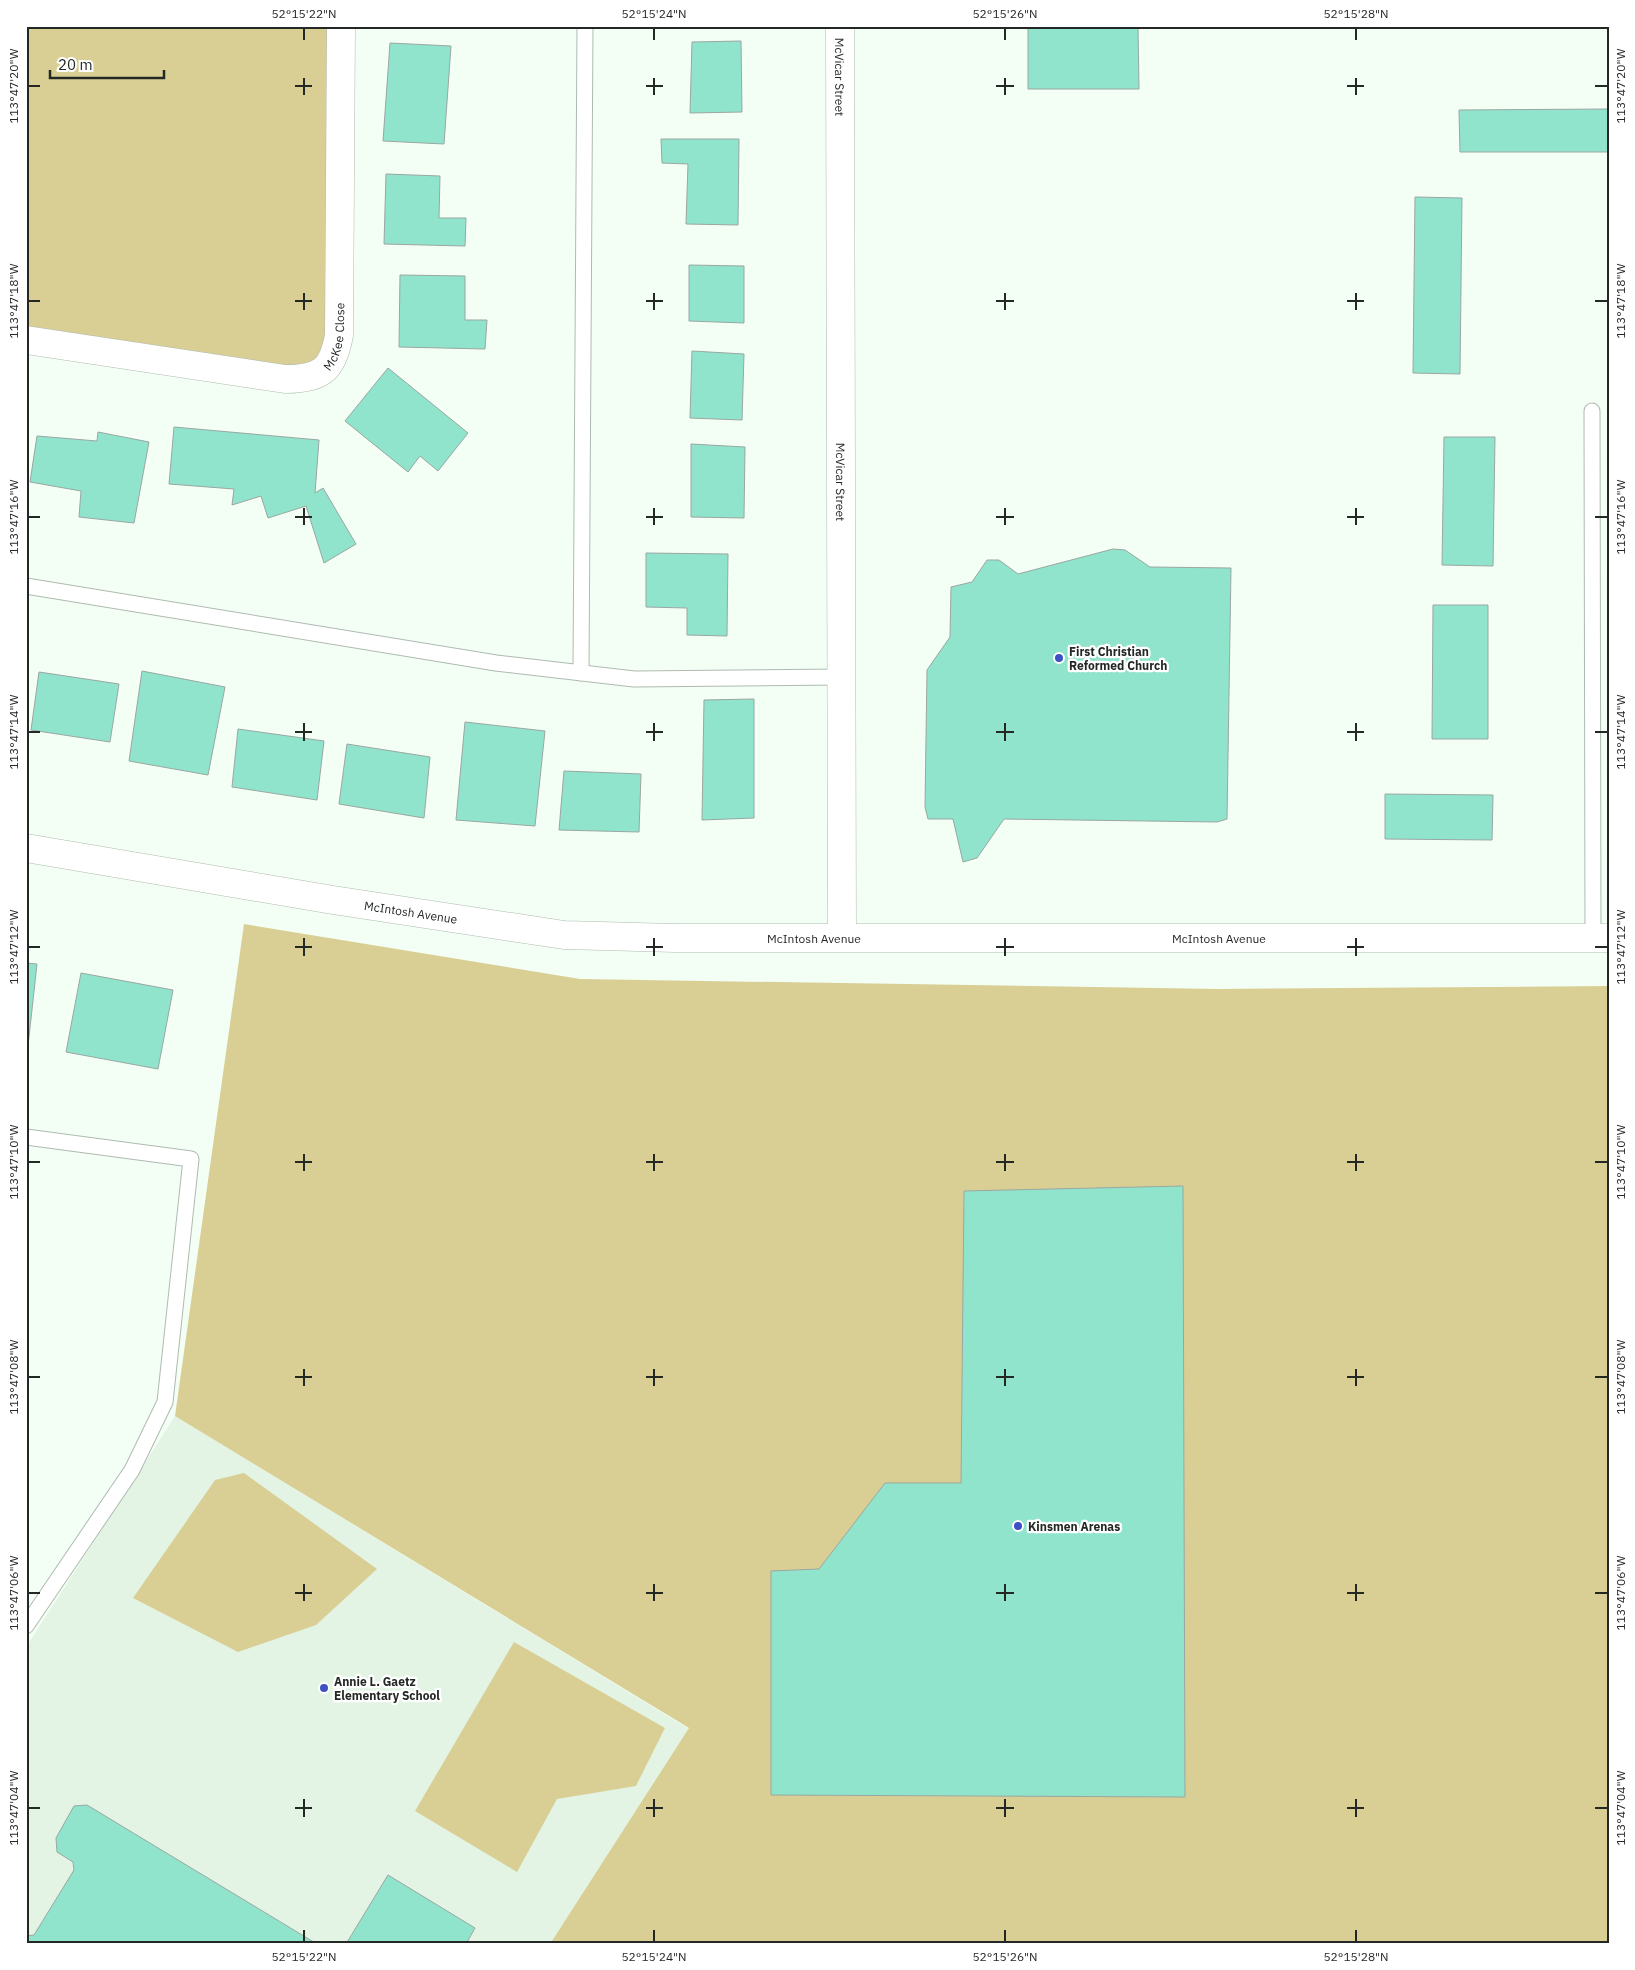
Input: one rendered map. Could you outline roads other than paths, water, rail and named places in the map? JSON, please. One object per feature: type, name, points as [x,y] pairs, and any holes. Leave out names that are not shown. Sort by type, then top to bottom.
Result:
[{"type":"street","name":"McKee Close","points":[[26,340],[285,380],[303,380],[321,374],[331,363],[336,351],[339,334],[341,26]]},
{"type":"street","name":"McVicar Street","points":[[840,26],[842,937]]},
{"type":"street","name":"McIntosh Avenue","points":[[26,848],[333,900],[564,934],[675,938],[1601,938]]},
{"type":"lane","points":[[581,673],[584,26]]},
{"type":"lane","points":[[1592,411],[1601,938]]},
{"type":"lane","points":[[26,586],[496,663],[634,679],[842,677]]},
{"type":"lane","points":[[26,1137],[191,1159],[165,1402],[132,1470],[26,1626]]},
{"type":"place","name":"First Christian Reformed Church","points":[[1059,658]]},
{"type":"place","name":"Kinsmen Arenas","points":[[1018,1526]]},
{"type":"place","name":"Annie L. Gaetz Elementary School","points":[[324,1688]]}]
